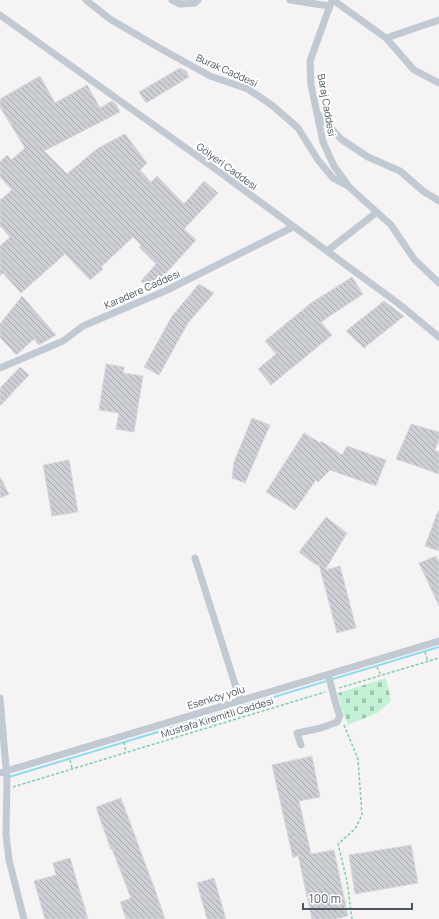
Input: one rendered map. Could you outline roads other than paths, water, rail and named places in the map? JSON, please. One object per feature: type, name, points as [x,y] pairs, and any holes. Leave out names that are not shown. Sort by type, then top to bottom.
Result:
[{"type":"street","name":"Burak Caddesi","points":[[86,0],[110,18],[156,46],[210,76],[248,89],[273,106],[298,128],[318,160],[333,178],[348,186],[391,225],[414,259],[439,283]]},
{"type":"street","points":[[172,0],[180,4],[195,3],[198,0]]},
{"type":"street","points":[[290,0],[332,2],[386,38],[414,70],[439,82]]},
{"type":"street","name":"Baraj Caddesi","points":[[332,2],[310,61],[311,85],[323,142],[334,166],[348,186]]},
{"type":"street","name":"Gölyeri Caddesi","points":[[0,15],[214,168],[399,304],[439,337]]},
{"type":"street","points":[[386,38],[439,20]]},
{"type":"street","points":[[316,111],[341,139],[368,157],[400,171],[423,191],[439,201]]},
{"type":"street","points":[[327,251],[377,212]]},
{"type":"street","name":"Karadere Caddesi","points":[[0,368],[37,351],[63,342],[83,326],[164,291],[293,227]]},
{"type":"street","points":[[195,558],[240,700]]},
{"type":"street","name":"Esenköy yolu","points":[[5,774],[240,700],[330,681],[439,641]]},
{"type":"street","points":[[301,744],[297,733],[321,728],[337,722],[340,716],[335,703],[330,681]]},
{"type":"street","points":[[0,698],[6,789],[6,834],[9,860],[24,919]]},
{"type":"waterway","points":[[9,777],[439,647]]}]
